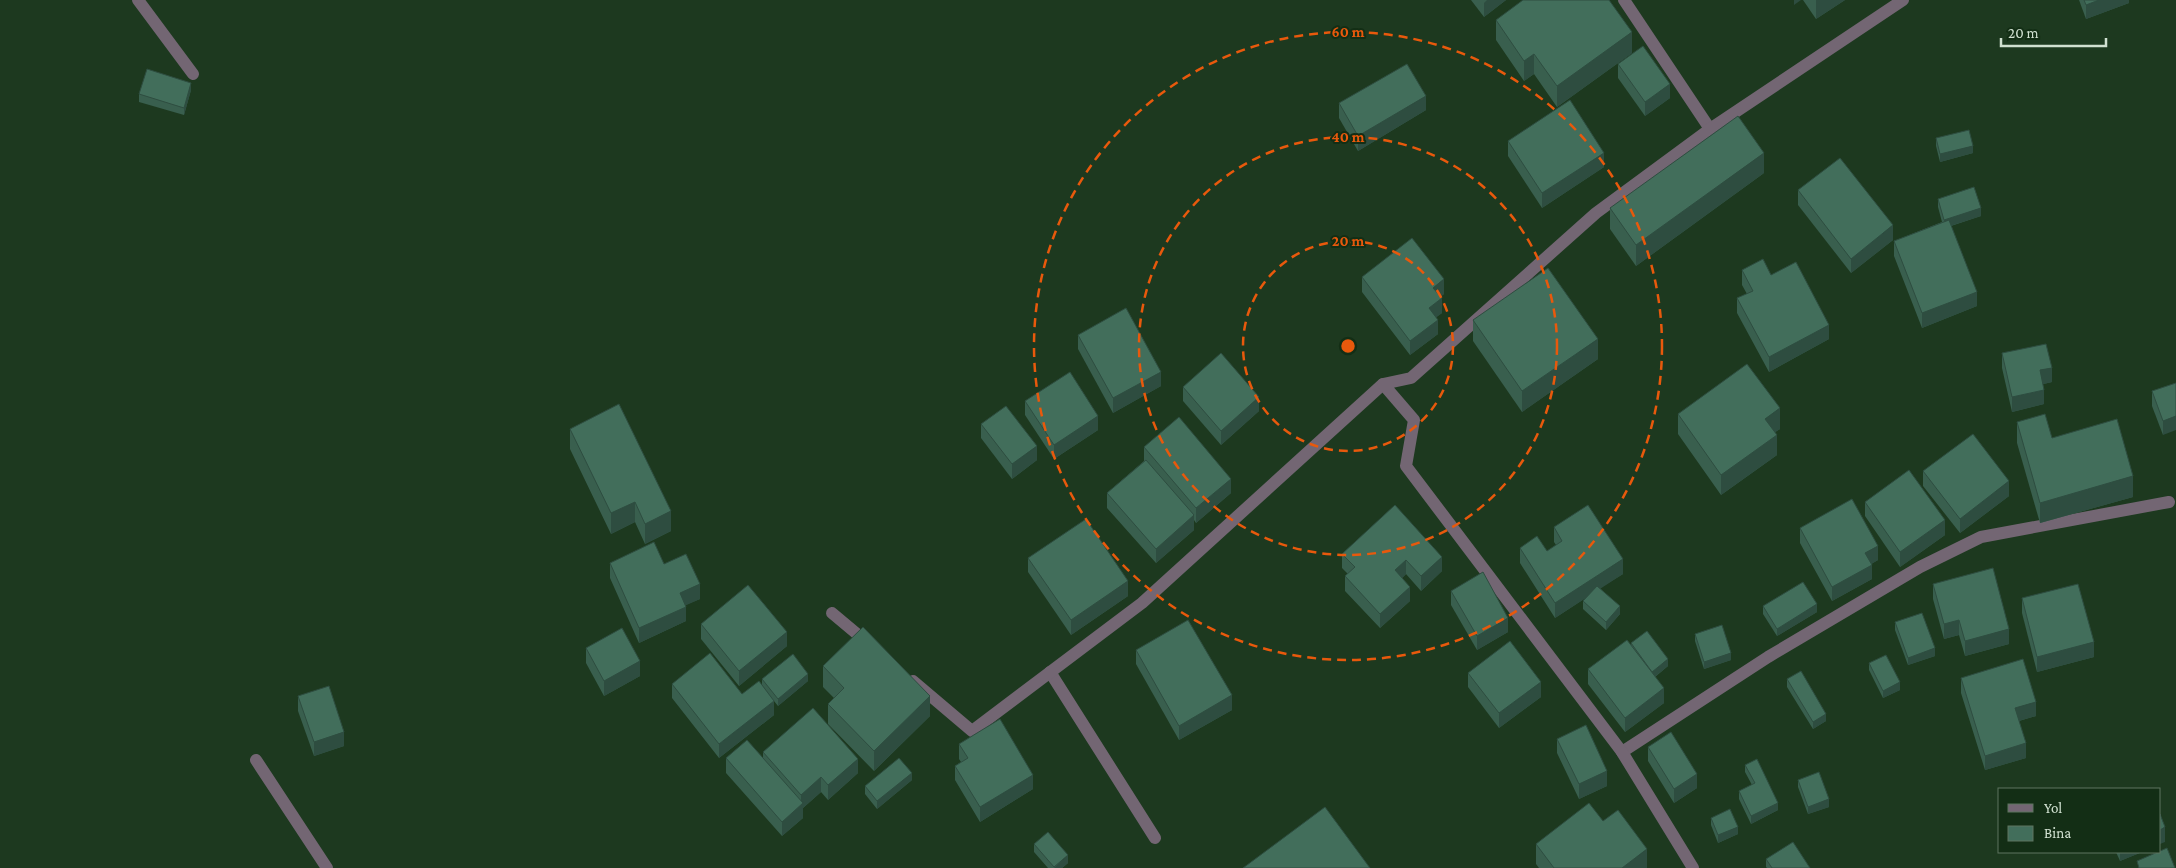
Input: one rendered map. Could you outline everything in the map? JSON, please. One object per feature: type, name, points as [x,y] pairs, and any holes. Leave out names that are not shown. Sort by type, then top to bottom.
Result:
[{"type":"street","points":[[138,0],[193,74]]},
{"type":"street","points":[[1624,0],[1710,129]]},
{"type":"street","points":[[906,675],[972,730],[1142,602],[1383,384],[1411,378],[1596,212],[1710,129],[1903,0]]},
{"type":"street","points":[[1383,384],[1414,420],[1406,466],[1622,752],[1692,868]]},
{"type":"street","points":[[1622,752],[1768,657],[1920,567],[1981,537],[2169,502]]},
{"type":"street","points":[[832,613],[876,650]]},
{"type":"street","points":[[1050,672],[1155,838]]},
{"type":"street","points":[[256,760],[327,868]]},
{"type":"building","points":[[1523,0],[1609,0],[1632,32],[1557,86],[1534,54],[1524,61],[1496,20]]},
{"type":"building","points":[[2084,0],[2099,0],[2086,5]]},
{"type":"building","points":[[1643,46],[1670,84],[1645,102],[1618,64]]},
{"type":"building","points":[[1407,64],[1426,96],[1358,136],[1339,103]]},
{"type":"building","points":[[147,69],[191,83],[184,108],[139,94]]},
{"type":"building","points":[[1570,100],[1604,153],[1542,193],[1508,141]]},
{"type":"building","points":[[1738,116],[1764,153],[1636,245],[1610,208]]},
{"type":"building","points":[[1969,130],[1973,146],[1940,154],[1936,138]]},
{"type":"building","points":[[1840,158],[1893,225],[1851,259],[1798,190]]},
{"type":"building","points":[[1974,187],[1981,208],[1944,220],[1938,199]]},
{"type":"building","points":[[1949,220],[1977,292],[1922,313],[1894,241]]},
{"type":"building","points":[[1412,238],[1444,279],[1433,288],[1442,298],[1429,308],[1438,320],[1410,341],[1362,277]]},
{"type":"building","points":[[1763,259],[1771,275],[1796,262],[1829,325],[1769,357],[1737,298],[1753,291],[1742,270]]},
{"type":"building","points":[[1548,268],[1598,339],[1522,391],[1473,320]]},
{"type":"building","points":[[1126,308],[1161,372],[1113,398],[1078,335]]},
{"type":"building","points":[[2046,344],[2052,368],[2040,370],[2044,390],[2012,397],[2002,353]]},
{"type":"building","points":[[1221,353],[1259,397],[1221,431],[1183,387]]},
{"type":"building","points":[[1747,364],[1780,408],[1765,419],[1777,435],[1721,475],[1678,414]]},
{"type":"building","points":[[1070,372],[1098,416],[1054,445],[1025,401]]},
{"type":"building","points":[[2176,383],[2176,416],[2163,421],[2152,391]]},
{"type":"building","points":[[619,404],[671,511],[645,524],[635,502],[611,513],[570,429]]},
{"type":"building","points":[[1006,406],[1037,446],[1012,464],[981,424]]},
{"type":"building","points":[[2045,414],[2052,438],[2117,419],[2133,476],[2040,503],[2017,422]]},
{"type":"building","points":[[1179,417],[1231,479],[1196,508],[1144,447]]},
{"type":"building","points":[[1973,434],[2009,481],[1960,519],[1923,471]]},
{"type":"building","points":[[1146,460],[1194,515],[1156,549],[1107,493]]},
{"type":"building","points":[[1909,470],[1945,520],[1900,552],[1865,502]]},
{"type":"building","points":[[1852,499],[1878,546],[1865,553],[1872,565],[1832,587],[1800,528]]},
{"type":"building","points":[[1395,505],[1442,557],[1421,576],[1406,560],[1395,570],[1410,587],[1380,614],[1345,576],[1355,567],[1342,554]]},
{"type":"building","points":[[1588,505],[1623,559],[1555,603],[1520,548],[1537,536],[1547,551],[1562,541],[1554,527]]},
{"type":"building","points":[[1086,519],[1128,581],[1071,620],[1028,558]]},
{"type":"building","points":[[654,542],[664,564],[686,554],[700,584],[680,593],[686,607],[639,628],[610,563]]},
{"type":"building","points":[[1993,568],[2009,629],[1965,641],[1959,620],[1944,624],[1933,584]]},
{"type":"building","points":[[1483,572],[1508,618],[1477,636],[1451,591]]},
{"type":"building","points":[[1803,582],[1817,604],[1777,629],[1763,606]]},
{"type":"building","points":[[2078,584],[2094,642],[2037,657],[2022,598]]},
{"type":"building","points":[[748,585],[787,632],[739,671],[701,624]]},
{"type":"building","points":[[1597,586],[1620,606],[1606,622],[1583,601]]},
{"type":"building","points":[[1922,613],[1935,648],[1908,658],[1895,622]]},
{"type":"building","points":[[1188,620],[1232,695],[1179,726],[1136,650]]},
{"type":"building","points":[[1722,625],[1731,653],[1704,662],[1695,634]]},
{"type":"building","points":[[863,627],[930,696],[874,751],[828,704],[844,688],[823,666]]},
{"type":"building","points":[[622,628],[640,661],[604,681],[586,648]]},
{"type":"building","points":[[1647,631],[1668,659],[1652,672],[1631,643]]},
{"type":"building","points":[[1627,640],[1664,688],[1625,718],[1588,669]]},
{"type":"building","points":[[1510,641],[1541,682],[1499,713],[1468,673]]},
{"type":"building","points":[[710,653],[742,694],[759,681],[774,701],[719,744],[672,684]]},
{"type":"building","points":[[793,654],[808,674],[778,699],[762,679]]},
{"type":"building","points":[[1886,655],[1900,682],[1883,691],[1869,663]]},
{"type":"building","points":[[2023,659],[2036,702],[2015,708],[2026,743],[1985,756],[1961,678]]},
{"type":"building","points":[[1801,671],[1826,714],[1813,722],[1787,679]]},
{"type":"building","points":[[329,686],[344,732],[314,742],[298,696]]},
{"type":"building","points":[[813,708],[858,759],[828,785],[821,777],[801,795],[763,752]]},
{"type":"building","points":[[1000,719],[1033,775],[980,807],[955,766],[968,758],[959,744]]},
{"type":"building","points":[[1586,725],[1607,771],[1579,784],[1557,739]]},
{"type":"building","points":[[1671,732],[1697,774],[1674,789],[1648,747]]},
{"type":"building","points":[[747,740],[803,803],[782,822],[726,758]]},
{"type":"building","points":[[899,758],[912,773],[877,801],[865,786]]},
{"type":"building","points":[[1757,759],[1778,803],[1751,816],[1739,791],[1755,783],[1745,765]]},
{"type":"building","points":[[1819,772],[1829,799],[1808,807],[1798,780]]},
{"type":"building","points":[[1589,803],[1603,821],[1618,810],[1647,849],[1622,868],[1554,868],[1536,844]]},
{"type":"building","points":[[1325,807],[1370,868],[1243,868]]},
{"type":"building","points":[[1730,809],[1738,827],[1718,835],[1711,818]]},
{"type":"building","points":[[2161,817],[2165,827],[2161,829]]},
{"type":"building","points":[[1048,832],[1068,855],[1054,867],[1034,844]]},
{"type":"building","points":[[1793,842],[1810,868],[1772,868],[1766,859]]},
{"type":"building","points":[[2167,848],[2175,868],[2139,868],[2137,861],[2155,853],[2161,853],[2161,851]]}]
